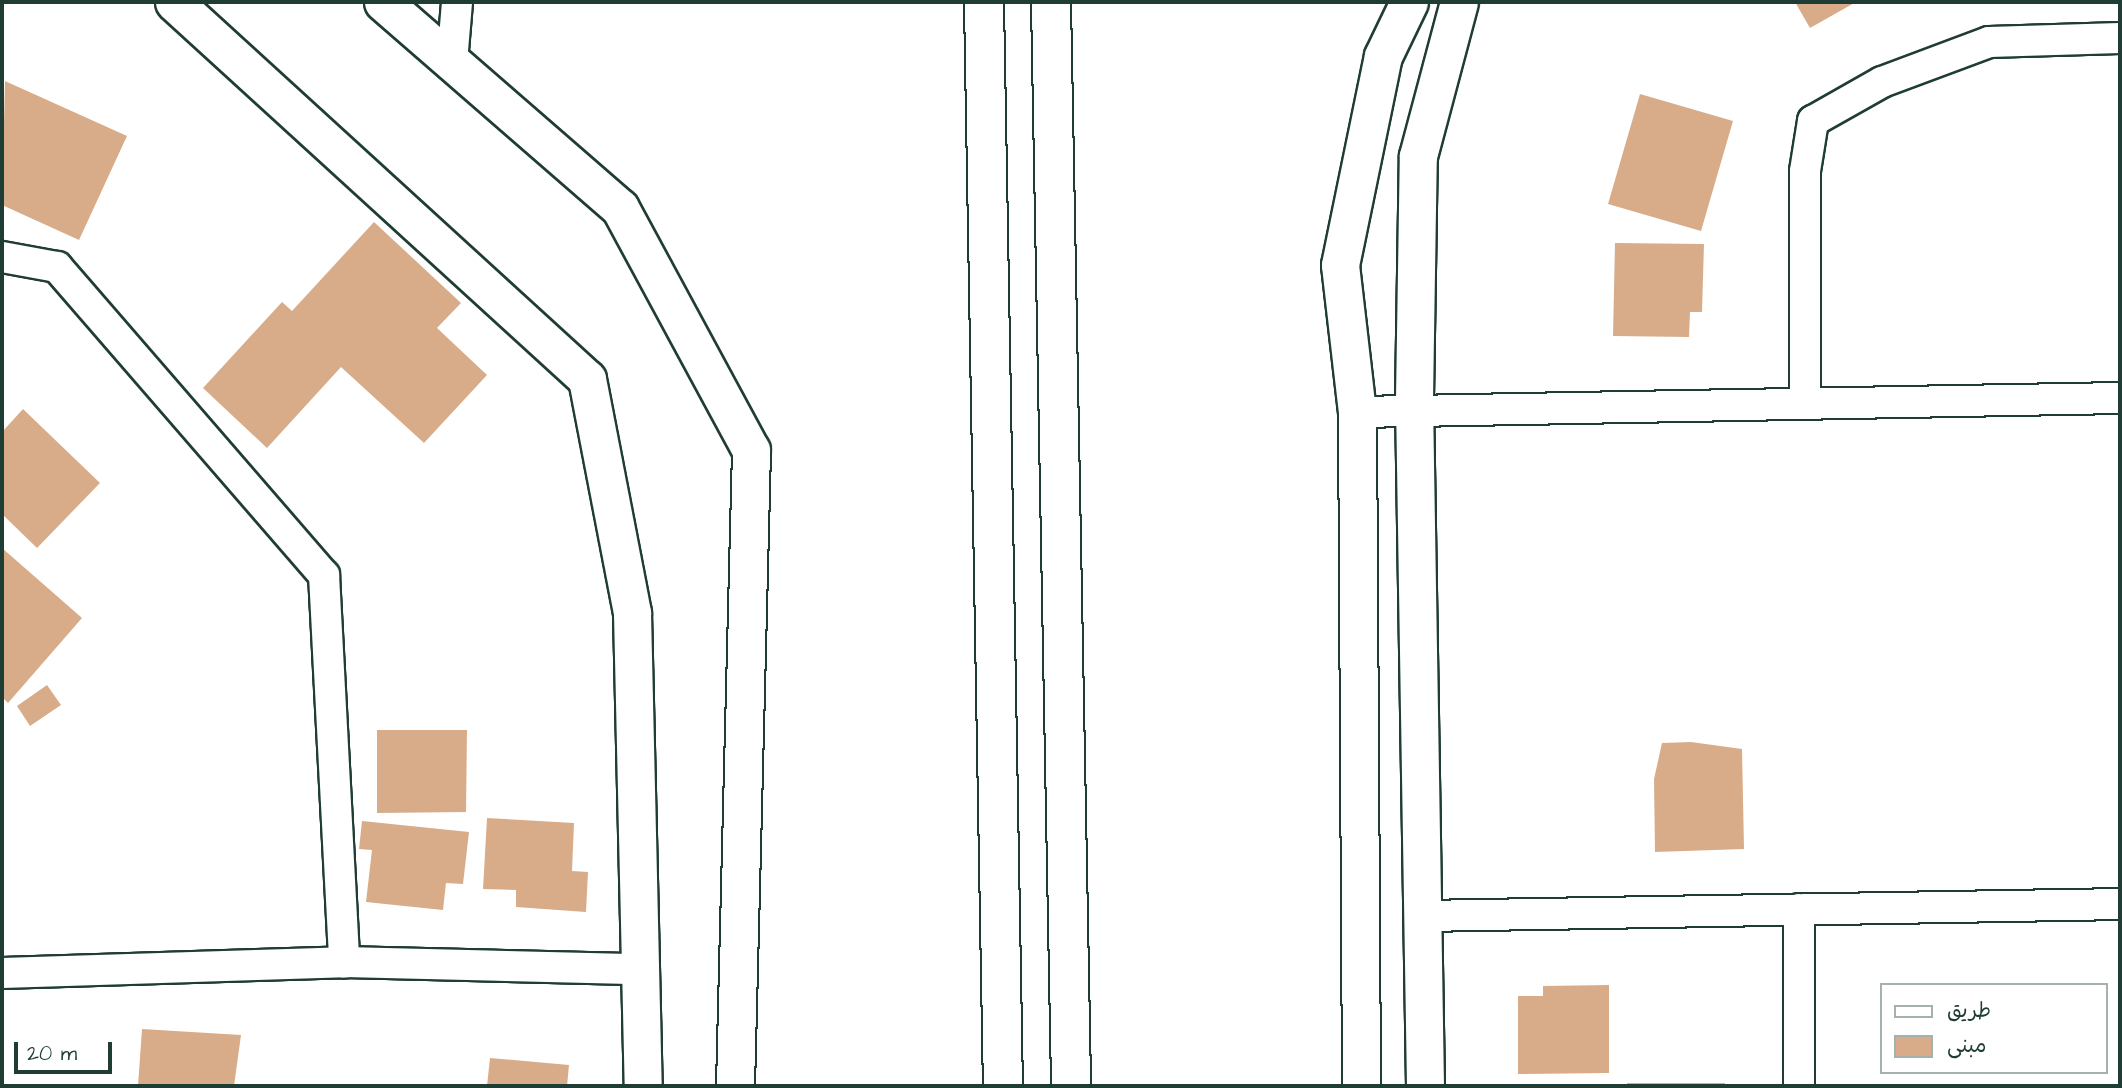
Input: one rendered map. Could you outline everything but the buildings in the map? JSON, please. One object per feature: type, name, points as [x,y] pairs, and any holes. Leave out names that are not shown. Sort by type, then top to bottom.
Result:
[{"type":"main road","points":[[984,2],[1003,1086]]},
{"type":"main road","points":[[1051,2],[1071,1086]]},
{"type":"street","points":[[174,2],[587,379],[632,613],[643,1086]]},
{"type":"street","points":[[383,2],[620,208],[751,450],[735,1086]]},
{"type":"street","points":[[452,62],[457,2]]},
{"type":"street","points":[[1362,1086],[1357,412],[1340,265],[1383,56],[1409,2]]},
{"type":"street","points":[[1425,1086],[1414,411],[1418,156],[1459,2]]},
{"type":"street","points":[[1805,404],[1805,171],[1813,121],[1882,82],[1989,42],[2120,38]]},
{"type":"street","points":[[2,257],[57,267],[324,575],[344,962]]},
{"type":"street","points":[[1357,412],[2120,398]]},
{"type":"street","points":[[1422,915],[2120,904]]},
{"type":"street","points":[[1799,909],[1799,1086]]},
{"type":"street","points":[[2,973],[344,962],[640,969]]}]
